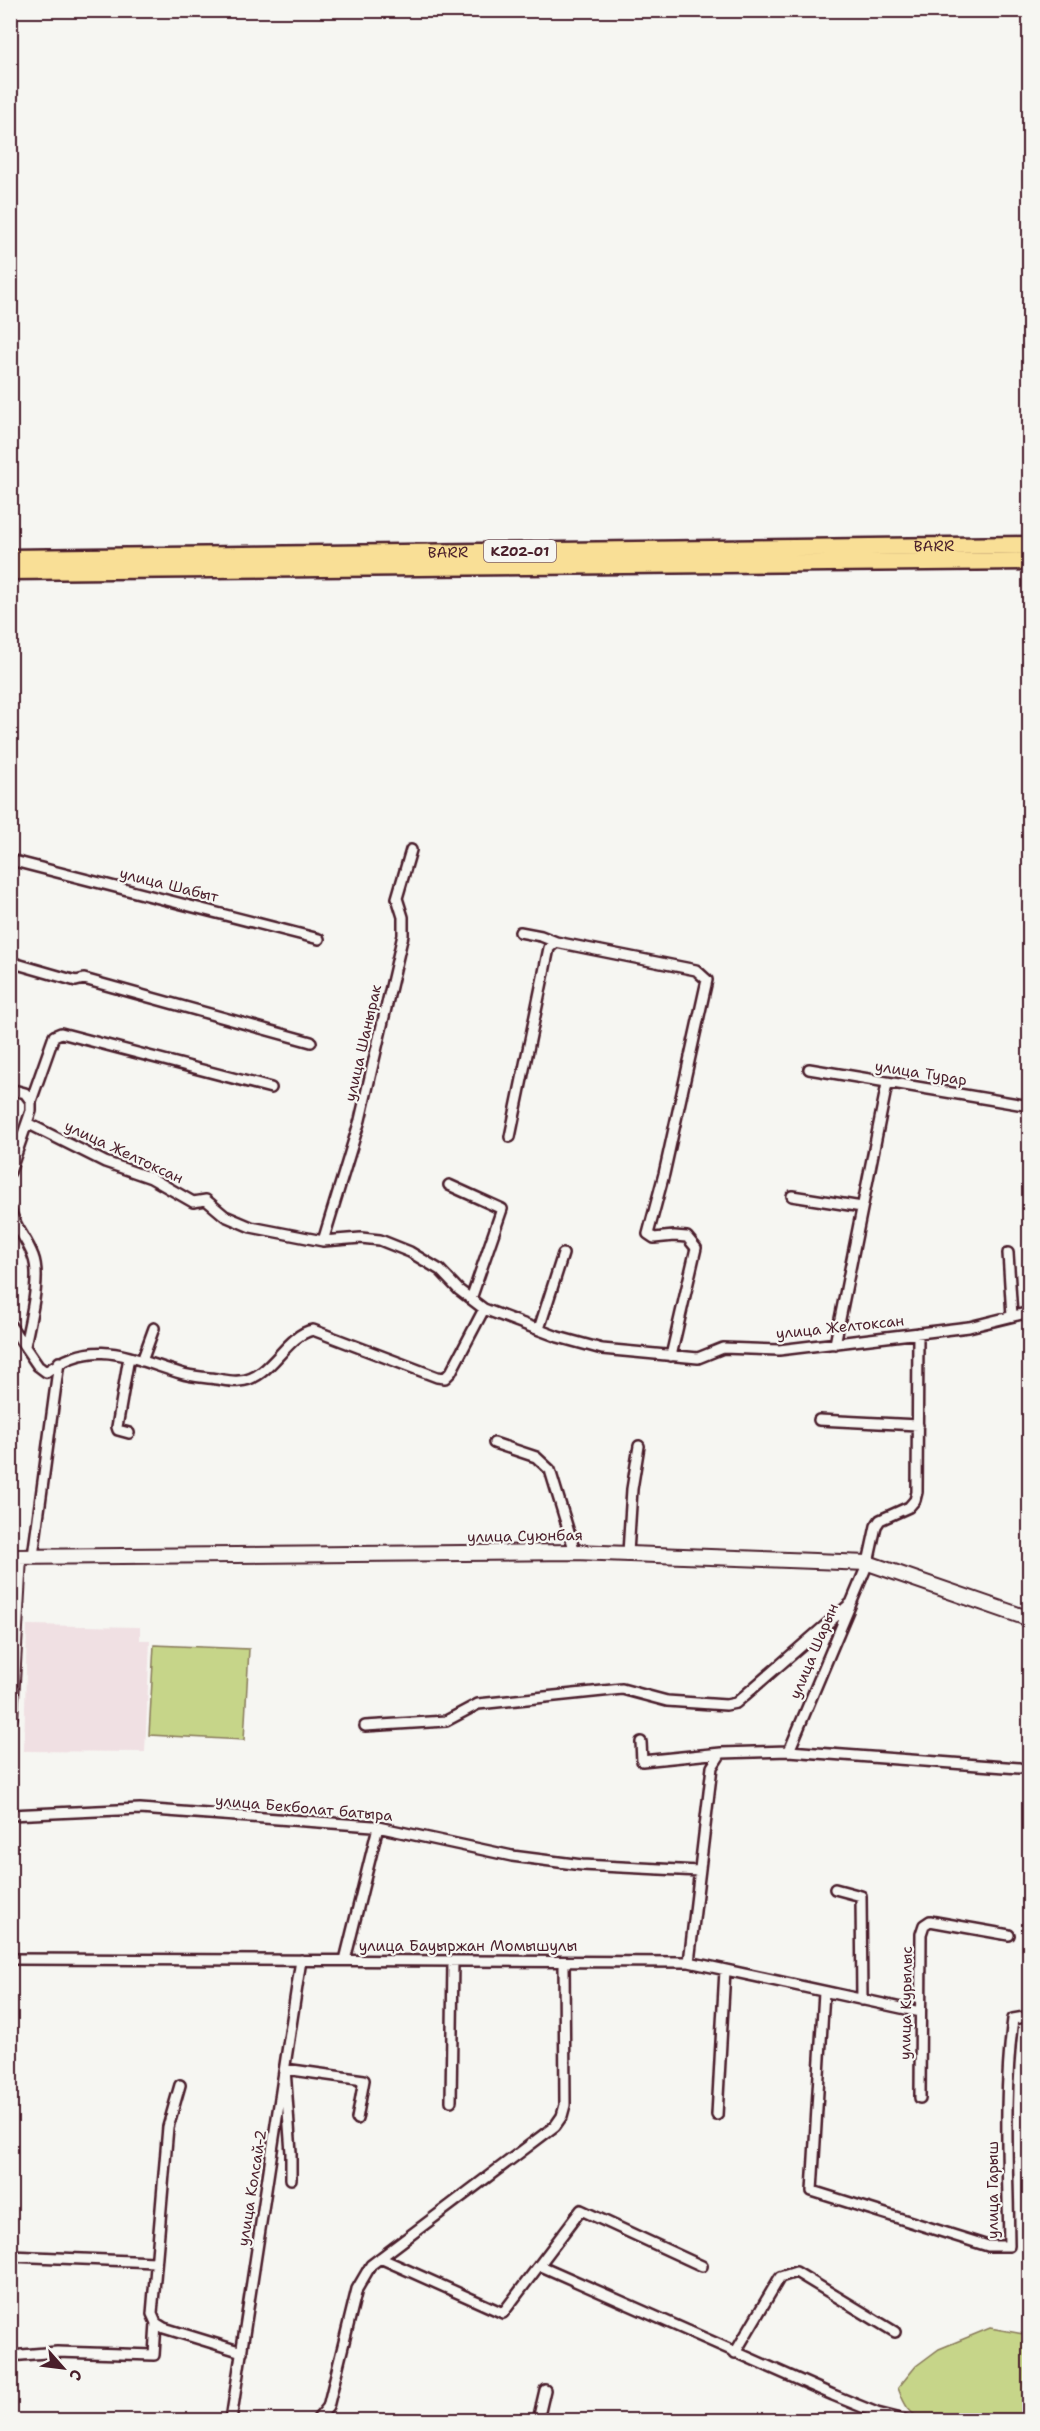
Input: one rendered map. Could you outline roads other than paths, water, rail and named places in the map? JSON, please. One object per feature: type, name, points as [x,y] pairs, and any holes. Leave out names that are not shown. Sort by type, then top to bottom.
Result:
[{"type":"highway","name":"BARR","points":[[10,558],[1029,545]]},
{"type":"highway","name":"BARR","points":[[10,571],[1029,561]]},
{"type":"main road","name":"улица Суюнбая","points":[[21,1557],[575,1552],[868,1563],[1029,1619]]},
{"type":"main road","points":[[10,1718],[21,1557]]},
{"type":"street","name":"улица Шанырак","points":[[323,1241],[360,1120],[403,935],[403,917],[397,898],[411,850]]},
{"type":"street","name":"улица Шабыт","points":[[10,860],[319,939]]},
{"type":"street","points":[[520,932],[556,942],[696,970],[707,980],[648,1234],[654,1238],[687,1237],[696,1248],[671,1356]]},
{"type":"street","points":[[510,1137],[549,948],[556,942]]},
{"type":"street","points":[[10,962],[76,981],[84,979],[311,1042]]},
{"type":"street","points":[[10,1172],[27,1123],[31,1101],[54,1036],[61,1033],[271,1088]]},
{"type":"street","name":"улица Турар","points":[[809,1069],[1029,1106]]},
{"type":"street","points":[[835,1344],[887,1083]]},
{"type":"street","points":[[10,1089],[26,1093],[31,1101]]},
{"type":"street","name":"улица Желтоксан","points":[[27,1123],[105,1162],[151,1178],[193,1202],[206,1200],[225,1216],[251,1227],[323,1241],[361,1238],[381,1240],[410,1252],[440,1270],[459,1290],[484,1309],[602,1348],[698,1358],[723,1348],[779,1350],[969,1327],[1029,1312]]},
{"type":"street","points":[[449,1185],[502,1209],[471,1299]]},
{"type":"street","points":[[792,1196],[862,1207]]},
{"type":"street","points":[[10,1209],[13,1222],[33,1256],[36,1270],[25,1346]]},
{"type":"street","points":[[1008,1252],[1012,1316]]},
{"type":"street","points":[[539,1329],[563,1254]]},
{"type":"street","points":[[10,1325],[41,1370],[46,1372],[59,1362],[92,1352],[115,1352],[184,1374],[238,1382],[251,1380],[301,1335],[313,1330],[445,1378],[452,1372],[484,1309]]},
{"type":"street","points":[[142,1361],[154,1328]]},
{"type":"street","points":[[819,1420],[918,1425],[918,1333]]},
{"type":"street","points":[[129,1357],[117,1427],[121,1432],[129,1433]]},
{"type":"street","points":[[21,1557],[59,1362]]},
{"type":"street","name":"улица Шарын","points":[[789,1751],[868,1563],[876,1526],[880,1520],[909,1507],[915,1500],[918,1425]]},
{"type":"street","points":[[494,1443],[536,1457],[550,1470],[575,1552]]},
{"type":"street","points":[[628,1553],[632,1490],[639,1446]]},
{"type":"street","points":[[365,1726],[447,1721],[478,1704],[622,1689],[667,1701],[726,1705],[736,1703],[850,1604]]},
{"type":"street","points":[[641,1742],[642,1761],[721,1753],[789,1751],[1019,1768]]},
{"type":"street","points":[[689,1962],[712,1767],[721,1753]]},
{"type":"street","name":"улица Бекболат батыра","points":[[10,1815],[140,1809],[378,1827],[512,1856],[582,1865],[699,1871]]},
{"type":"street","points":[[345,1960],[378,1827]]},
{"type":"street","points":[[835,1889],[861,1896],[862,2000]]},
{"type":"street","name":"улица Курылыс","points":[[920,2098],[921,1934],[924,1925],[930,1921],[1009,1935]]},
{"type":"street","name":"улица Бауыржан Момышулы","points":[[10,1959],[689,1962],[920,2012]]},
{"type":"street","name":"улица Колсай-2","points":[[231,2421],[301,1960]]},
{"type":"street","points":[[451,2101],[453,1961]]},
{"type":"street","points":[[317,2421],[328,2407],[357,2289],[371,2265],[555,2126],[562,2116],[565,2105],[564,1962]]},
{"type":"street","points":[[717,2115],[725,1970]]},
{"type":"street","name":"улица Гарыш","points":[[824,1992],[813,2191],[988,2246],[1009,2246],[1009,2048],[1013,2019],[1029,2016]]},
{"type":"street","points":[[291,2179],[285,2069],[364,2080],[357,2119]]},
{"type":"street","points":[[10,2356],[57,2352],[154,2355],[156,2323],[152,2314],[155,2262],[168,2127],[180,2085]]},
{"type":"street","points":[[380,2258],[503,2313],[581,2210],[702,2266]]},
{"type":"street","points":[[10,2256],[155,2262]]},
{"type":"street","points":[[539,2265],[868,2410],[905,2421]]},
{"type":"street","points":[[735,2353],[780,2277],[796,2272],[895,2332]]},
{"type":"street","points":[[156,2323],[165,2328],[242,2352]]},
{"type":"street","points":[[538,2421],[544,2390]]}]
